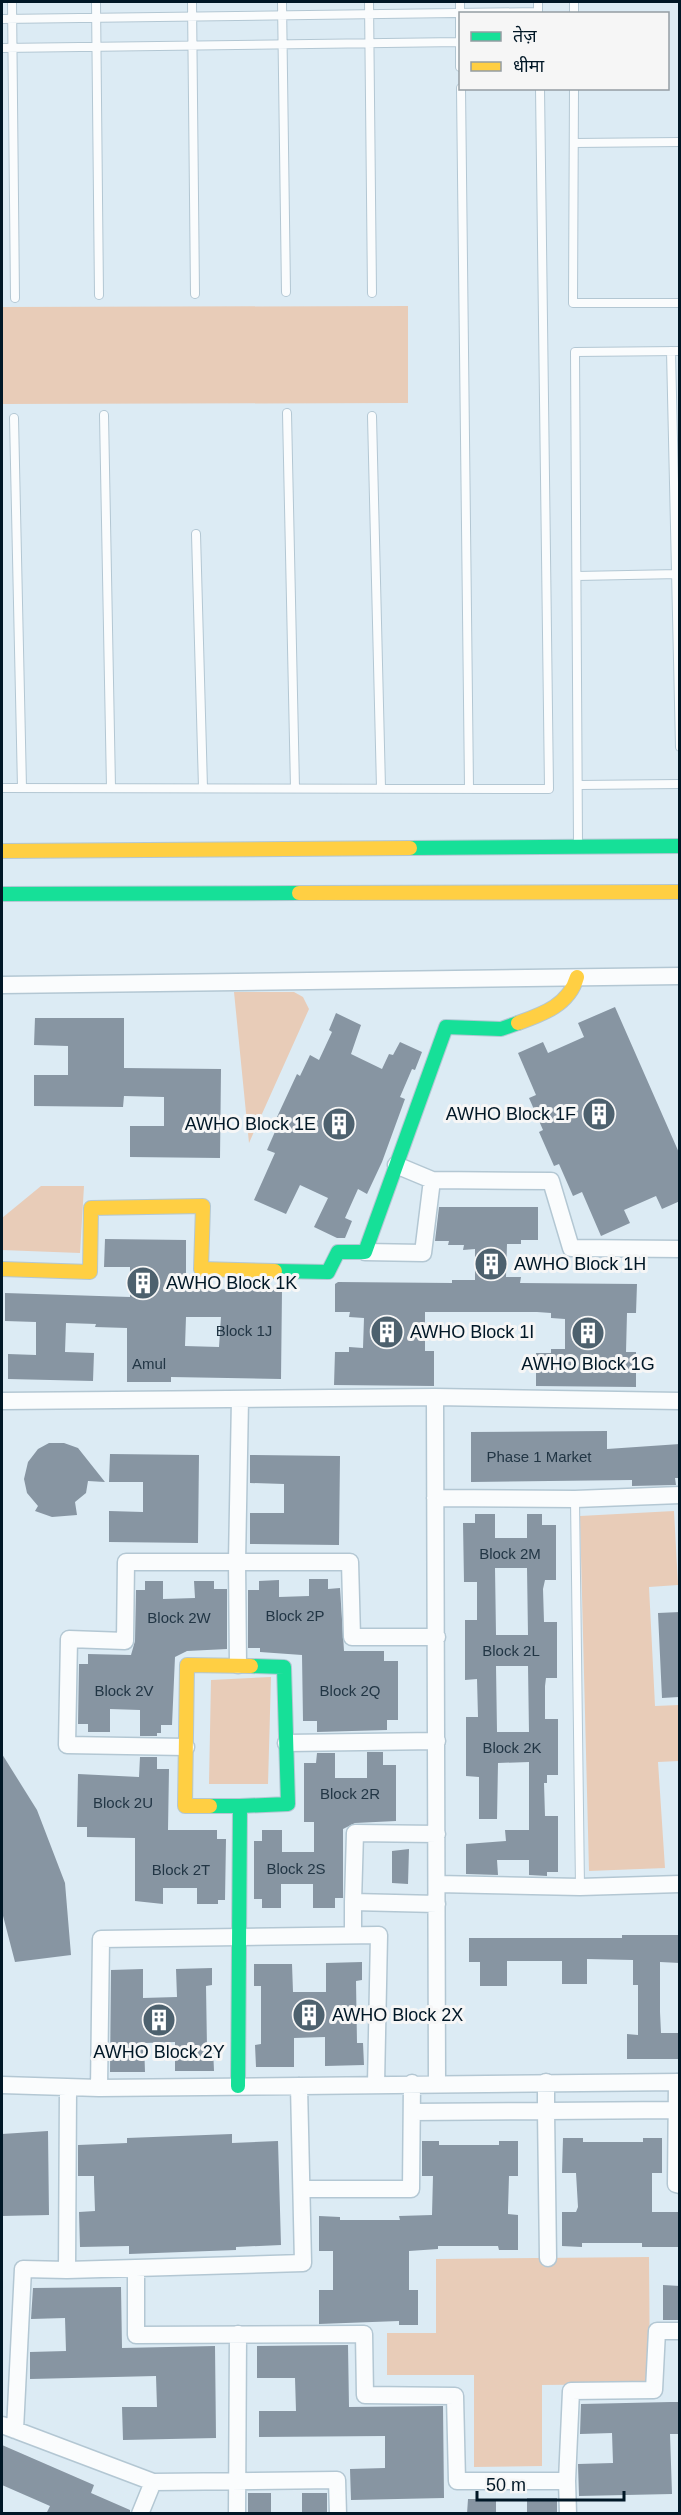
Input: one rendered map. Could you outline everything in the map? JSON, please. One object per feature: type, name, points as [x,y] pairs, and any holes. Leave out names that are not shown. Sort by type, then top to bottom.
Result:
[{"type":"street","points":[[2,851],[680,846]]},
{"type":"street","points":[[2,894],[680,892]]},
{"type":"street","points":[[2,985],[680,976]]},
{"type":"street","points":[[365,1252],[446,1027],[501,1029],[546,1013],[573,991],[577,978]]},
{"type":"street","points":[[396,1165],[432,1180],[551,1181],[571,1248],[680,1249]]},
{"type":"street","points":[[2,1269],[90,1272],[91,1208],[203,1206],[201,1269],[328,1272],[338,1252],[423,1253],[432,1180]]},
{"type":"street","points":[[435,1397],[437,2083]]},
{"type":"street","points":[[2,1401],[435,1397],[680,1401]]},
{"type":"street","points":[[238,1665],[240,1399]]},
{"type":"street","points":[[435,1498],[574,1499],[680,1495]]},
{"type":"street","points":[[186,1747],[67,1745],[69,1639],[125,1641],[126,1562],[350,1562],[352,1637],[437,1637]]},
{"type":"street","points":[[187,1665],[238,1665],[284,1667],[288,1804],[185,1806],[187,1665]]},
{"type":"street","points":[[286,1743],[437,1741]]},
{"type":"street","points":[[238,2086],[240,1806]]},
{"type":"street","points":[[353,1935],[355,1833],[437,1834]]},
{"type":"street","points":[[437,1884],[580,1887],[680,1884]]},
{"type":"street","points":[[353,1902],[437,1904]]},
{"type":"street","points":[[99,2088],[101,1939],[240,1935],[379,1935],[376,2084]]},
{"type":"street","points":[[546,2082],[548,2258]]},
{"type":"street","points":[[2,2085],[99,2088],[678,2082],[676,2184],[680,2185]]},
{"type":"street","points":[[302,2189],[411,2189],[412,2083]]},
{"type":"street","points":[[299,2086],[303,2263],[67,2270],[23,2269],[8,2428],[153,2482],[337,2480],[338,2514]]},
{"type":"street","points":[[67,2270],[68,2088]]},
{"type":"street","points":[[412,2112],[677,2110]]},
{"type":"street","points":[[136,2268],[136,2335],[364,2334],[365,2396],[455,2396],[457,2481],[567,2481]]},
{"type":"street","points":[[568,2514],[567,2481],[571,2391],[654,2390],[657,2331],[680,2331]]},
{"type":"street","points":[[237,2514],[238,2334]]},
{"type":"street","points":[[140,2514],[153,2482]]},
{"type":"lane","points":[[12,2],[15,298]]},
{"type":"lane","points":[[96,2],[99,295]]},
{"type":"lane","points":[[192,2],[195,294]]},
{"type":"lane","points":[[282,2],[286,292]]},
{"type":"lane","points":[[369,2],[372,292]]},
{"type":"lane","points":[[2,20],[459,13]]},
{"type":"lane","points":[[2,48],[459,42]]},
{"type":"lane","points":[[461,90],[469,788]]},
{"type":"lane","points":[[2,788],[549,789],[540,90]]},
{"type":"lane","points":[[574,90],[573,303],[680,303]]},
{"type":"lane","points":[[574,143],[680,142]]},
{"type":"lane","points":[[578,847],[574,352],[675,351],[680,747]]},
{"type":"lane","points":[[287,413],[295,788]]},
{"type":"lane","points":[[104,415],[111,788]]},
{"type":"lane","points":[[372,416],[381,788]]},
{"type":"lane","points":[[14,418],[22,788]]},
{"type":"lane","points":[[196,534],[203,788]]},
{"type":"lane","points":[[577,576],[677,574]]},
{"type":"lane","points":[[579,785],[680,784]]},
{"type":"lane","points":[[574,1499],[580,1887]]},
{"type":"shaded area","points":[[408,306],[408,403],[2,404],[2,307]]},
{"type":"shaded area","points":[[234,992],[294,992],[303,997],[309,1009],[249,1143]]},
{"type":"shaded area","points":[[41,1186],[84,1186],[80,1253],[2,1250],[2,1218]]},
{"type":"shaded area","points":[[674,1511],[678,1585],[649,1587],[655,1706],[679,1705],[679,1761],[658,1762],[665,1868],[589,1871],[580,1516]]},
{"type":"shaded area","points":[[271,1677],[268,1784],[209,1784],[211,1680]]},
{"type":"shaded area","points":[[649,2257],[650,2384],[542,2385],[542,2466],[474,2467],[474,2375],[387,2375],[387,2333],[436,2333],[436,2259]]},
{"type":"building","name":"AWHO Block 1F","points":[[615,1007],[680,1155],[680,1201],[662,1209],[656,1196],[624,1210],[630,1223],[601,1236],[582,1192],[573,1196],[559,1164],[554,1166],[539,1132],[543,1130],[529,1098],[536,1095],[518,1053],[543,1042],[548,1053],[584,1037],[578,1023]]},
{"type":"building","name":"AWHO Block 1E","points":[[336,1013],[361,1025],[351,1054],[382,1069],[389,1054],[393,1055],[400,1042],[422,1052],[400,1097],[405,1099],[382,1162],[367,1194],[358,1189],[345,1218],[352,1221],[345,1238],[337,1238],[314,1227],[328,1198],[300,1185],[286,1214],[254,1200],[275,1153],[267,1150],[281,1118],[277,1117],[297,1074],[300,1076],[310,1055],[319,1060],[332,1032],[329,1030]]},
{"type":"building","points":[[35,1018],[124,1018],[124,1068],[221,1069],[220,1158],[130,1157],[130,1126],[164,1126],[164,1097],[124,1096],[123,1107],[34,1106],[34,1075],[68,1075],[68,1046],[34,1045]]},
{"type":"building","points":[[439,1207],[538,1207],[538,1240],[521,1240],[521,1244],[507,1244],[506,1277],[521,1277],[520,1283],[637,1284],[636,1313],[627,1313],[626,1352],[636,1352],[636,1387],[536,1386],[536,1353],[551,1353],[551,1349],[565,1349],[565,1319],[551,1318],[551,1313],[537,1312],[425,1312],[425,1351],[434,1351],[434,1386],[334,1385],[335,1352],[349,1352],[349,1347],[363,1348],[364,1318],[349,1317],[350,1312],[335,1312],[335,1284],[338,1282],[452,1283],[452,1280],[475,1280],[475,1249],[463,1250],[464,1245],[448,1245],[449,1241],[435,1241]]},
{"type":"building","points":[[105,1239],[186,1240],[186,1289],[282,1290],[281,1379],[171,1377],[171,1382],[127,1382],[127,1328],[66,1323],[65,1352],[94,1353],[93,1381],[8,1379],[8,1354],[36,1355],[36,1322],[5,1321],[5,1293],[130,1297],[130,1267],[104,1267]],"holes":[[[186,1317],[221,1317],[219,1347],[185,1346]]]},
{"type":"building","name":"Phase 1 Market","points":[[607,1431],[607,1449],[680,1444],[680,1478],[675,1478],[676,1485],[632,1486],[632,1480],[471,1482],[471,1432]]},
{"type":"building","points":[[49,1443],[64,1443],[78,1448],[105,1482],[88,1481],[86,1493],[75,1502],[77,1515],[52,1517],[35,1511],[38,1506],[27,1493],[24,1479],[28,1462],[38,1449]]},
{"type":"building","points":[[110,1454],[199,1455],[198,1543],[109,1542],[109,1511],[143,1512],[143,1482],[109,1482]]},
{"type":"building","points":[[250,1455],[340,1456],[339,1545],[250,1544],[250,1513],[284,1513],[284,1484],[250,1483]]},
{"type":"building","points":[[475,1514],[495,1514],[495,1538],[527,1538],[527,1514],[542,1514],[542,1525],[556,1525],[556,1580],[545,1580],[543,1589],[544,1622],[557,1622],[557,1678],[546,1678],[545,1719],[558,1719],[558,1775],[547,1775],[547,1783],[544,1783],[545,1816],[558,1816],[558,1872],[547,1872],[547,1876],[529,1875],[529,1860],[497,1860],[498,1875],[466,1874],[466,1844],[506,1841],[505,1830],[529,1830],[529,1762],[498,1763],[497,1819],[479,1819],[479,1777],[466,1776],[466,1717],[478,1717],[477,1679],[465,1680],[465,1620],[477,1620],[477,1582],[464,1582],[463,1523],[475,1523]],"holes":[[[495,1568],[527,1568],[528,1635],[496,1635]],[[496,1666],[528,1666],[529,1732],[497,1732]]]},
{"type":"building","points":[[309,1579],[328,1579],[328,1589],[340,1588],[344,1651],[384,1651],[384,1661],[398,1661],[398,1720],[387,1720],[387,1730],[317,1732],[317,1721],[303,1721],[302,1655],[260,1652],[260,1648],[248,1648],[248,1590],[259,1590],[259,1581],[279,1580],[279,1597],[309,1596]]},
{"type":"building","points":[[145,1581],[163,1581],[163,1599],[195,1598],[194,1581],[214,1581],[214,1589],[227,1589],[227,1649],[187,1651],[175,1657],[172,1725],[161,1725],[161,1733],[157,1733],[157,1736],[140,1736],[140,1710],[110,1709],[110,1732],[88,1732],[88,1724],[78,1724],[79,1664],[88,1664],[88,1654],[131,1655],[135,1641],[136,1590],[145,1590]]},
{"type":"building","points":[[680,1612],[679,1697],[662,1698],[658,1613]]},
{"type":"building","points":[[367,1752],[383,1752],[383,1765],[396,1765],[396,1821],[355,1823],[343,1829],[343,1898],[335,1898],[335,1908],[313,1908],[313,1884],[281,1884],[281,1908],[262,1908],[262,1899],[254,1899],[254,1841],[262,1841],[262,1830],[282,1830],[282,1852],[314,1852],[314,1822],[304,1822],[304,1763],[316,1763],[317,1753],[335,1753],[335,1778],[367,1778]]},
{"type":"building","points":[[2,1754],[37,1810],[65,1883],[71,1955],[15,1962],[2,1912]]},
{"type":"building","points":[[140,1757],[157,1757],[157,1769],[169,1769],[168,1830],[217,1830],[217,1839],[226,1839],[225,1900],[218,1900],[218,1904],[197,1904],[197,1888],[163,1888],[163,1904],[135,1901],[135,1838],[87,1837],[87,1827],[77,1827],[78,1774],[139,1777]]},
{"type":"building","points":[[409,1849],[408,1884],[392,1883],[392,1851]]},
{"type":"building","points":[[622,1935],[680,1935],[680,1963],[660,1962],[660,2012],[661,2033],[680,2033],[680,2059],[627,2059],[627,2034],[638,2035],[638,1985],[633,1985],[633,1960],[587,1959],[587,1984],[562,1984],[562,1961],[507,1961],[507,1986],[480,1986],[480,1962],[469,1962],[469,1938],[622,1938]]},
{"type":"building","name":"AWHO Block 2X","points":[[362,1962],[362,1980],[356,1981],[357,2043],[363,2043],[364,2065],[325,2066],[325,2037],[294,2038],[294,2067],[256,2067],[255,2045],[261,2044],[261,1986],[254,1986],[254,1964],[292,1964],[293,1992],[326,1992],[326,1963]]},
{"type":"building","name":"AWHO Block 2Y","points":[[212,1968],[212,1985],[206,1986],[207,2048],[213,2048],[214,2071],[175,2071],[175,2042],[144,2043],[145,2072],[110,2072],[111,1970],[143,1969],[143,1998],[177,1997],[176,1969]]},
{"type":"building","points":[[48,2131],[49,2215],[2,2216],[2,2134]]},
{"type":"building","points":[[232,2134],[232,2143],[278,2141],[281,2245],[236,2247],[236,2250],[129,2254],[129,2246],[80,2247],[79,2212],[95,2211],[94,2176],[78,2176],[78,2145],[127,2143],[127,2138]]},
{"type":"building","points":[[563,2138],[583,2138],[583,2142],[643,2142],[643,2138],[662,2138],[662,2173],[652,2173],[652,2212],[680,2212],[680,2247],[642,2247],[642,2243],[582,2243],[582,2247],[562,2246],[562,2212],[576,2212],[578,2207],[576,2173],[562,2173]]},
{"type":"building","points":[[422,2141],[439,2141],[439,2145],[499,2145],[499,2141],[518,2141],[518,2176],[509,2176],[508,2214],[518,2215],[518,2250],[499,2250],[498,2246],[438,2246],[438,2249],[409,2251],[409,2290],[418,2290],[418,2325],[399,2325],[399,2321],[319,2324],[319,2290],[333,2290],[333,2251],[319,2251],[319,2216],[340,2217],[340,2220],[400,2220],[399,2216],[432,2215],[433,2176],[422,2176]]},
{"type":"building","points":[[663,2285],[680,2286],[680,2320],[663,2320]]},
{"type":"building","points":[[121,2287],[122,2348],[215,2346],[216,2438],[123,2440],[122,2407],[157,2407],[156,2376],[30,2379],[30,2352],[66,2351],[65,2318],[31,2319],[33,2288]]},
{"type":"building","points":[[348,2345],[349,2407],[443,2406],[444,2498],[351,2500],[350,2469],[385,2468],[385,2436],[259,2437],[259,2411],[296,2411],[295,2378],[257,2378],[257,2346]]},
{"type":"building","points":[[680,2402],[680,2434],[670,2434],[672,2494],[579,2496],[578,2464],[613,2463],[612,2433],[580,2434],[581,2404]]},
{"type":"building","points":[[2,2445],[94,2485],[91,2493],[130,2510],[130,2514],[46,2514],[50,2506],[2,2485]]},
{"type":"building","points":[[248,2493],[271,2493],[271,2514],[248,2514]]},
{"type":"building","points":[[302,2493],[327,2493],[327,2514],[302,2514]]},
{"type":"building","points":[[527,2498],[557,2498],[557,2514],[527,2514]]},
{"type":"building","points":[[468,2499],[496,2499],[496,2514],[467,2514]]},
{"type":"traffic: fast","points":[[410,848],[680,846]]},
{"type":"traffic: fast","points":[[2,894],[299,893]]},
{"type":"traffic: fast","points":[[275,1271],[328,1272],[338,1252],[365,1252],[446,1027],[501,1029],[518,1023]]},
{"type":"traffic: fast","points":[[240,1806],[288,1804],[284,1667],[251,1666]]},
{"type":"traffic: fast","points":[[210,1806],[240,1806],[238,2086]]},
{"type":"traffic: slow","points":[[2,851],[410,848]]},
{"type":"traffic: slow","points":[[299,893],[680,892]]},
{"type":"traffic: slow","points":[[518,1023],[554,1007],[568,995],[577,977]]},
{"type":"traffic: slow","points":[[2,1269],[90,1272],[91,1208],[203,1206],[201,1269],[275,1271]]},
{"type":"traffic: slow","points":[[210,1806],[185,1806],[187,1665],[251,1666]]},
{"type":"place","name":"AWHO Block 1F","points":[[599,1114]]},
{"type":"place","name":"AWHO Block 1E","points":[[339,1124]]},
{"type":"place","name":"AWHO Block 1H","points":[[491,1264]]},
{"type":"place","name":"AWHO Block 1K","points":[[143,1283]]},
{"type":"place","name":"AWHO Block 1I","points":[[387,1332]]},
{"type":"place","name":"AWHO Block 1G","points":[[588,1333]]},
{"type":"place","name":"AWHO Block 2X","points":[[309,2015]]},
{"type":"place","name":"AWHO Block 2Y","points":[[159,2020]]}]
